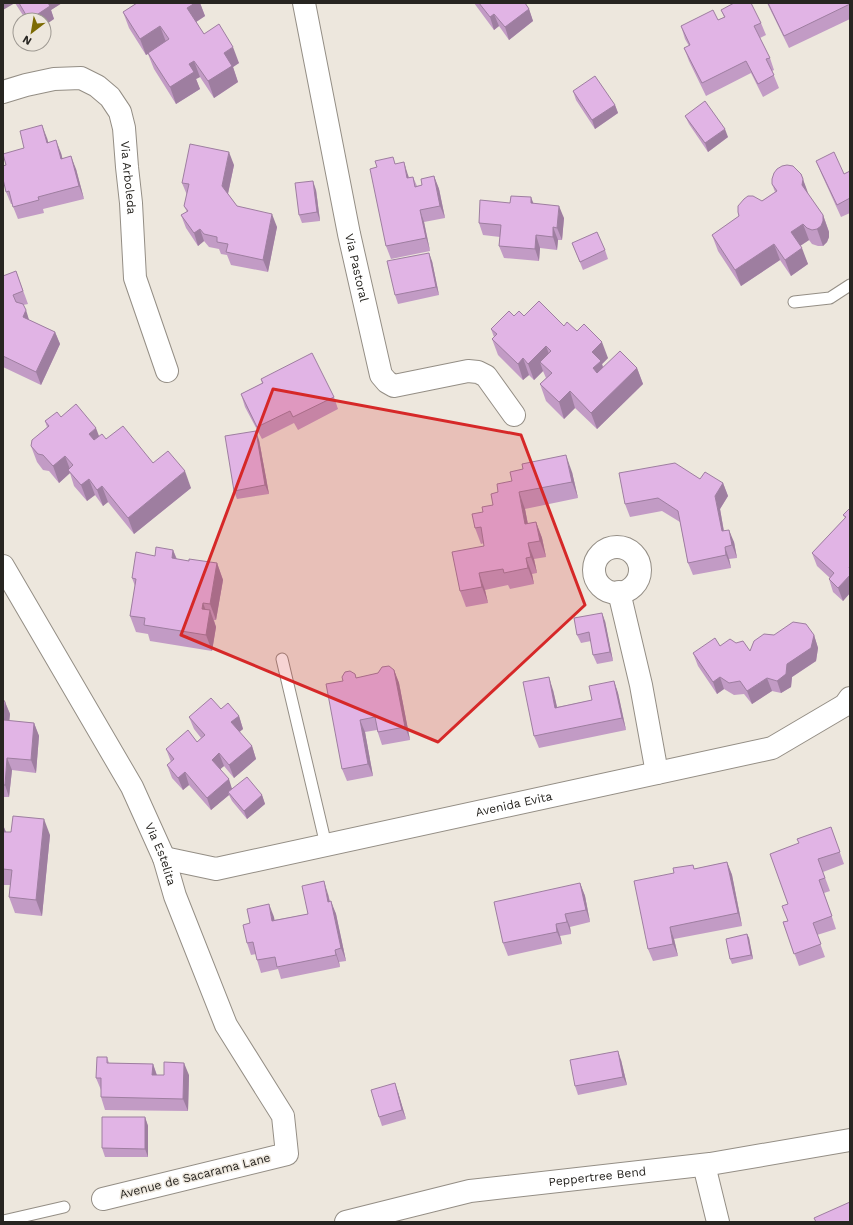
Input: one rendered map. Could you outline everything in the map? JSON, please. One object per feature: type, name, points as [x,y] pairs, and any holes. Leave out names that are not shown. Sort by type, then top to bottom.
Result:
[{"type":"street","name":"Via Pastoral","points":[[304,3],[349,234],[382,375],[387,382],[394,386],[468,371],[478,372],[486,376],[514,415]]},
{"type":"street","name":"Via Arboleda","points":[[3,92],[54,79],[81,78],[97,86],[110,97],[120,112],[124,128],[131,203],[135,278],[167,371]]},
{"type":"street","name":"Via Estelita","points":[[3,566],[132,788],[164,858],[175,896],[226,1025],[283,1116],[287,1154]]},
{"type":"street","points":[[619,592],[641,685],[657,773]]},
{"type":"street","name":"Avenida Evita","points":[[164,858],[216,868],[772,748],[845,705],[850,698]]},
{"type":"street","name":"Peppertree Bend","points":[[346,1222],[470,1191],[704,1165],[850,1140]]},
{"type":"street","name":"Avenue de Sacarama Lane","points":[[103,1199],[287,1154]]},
{"type":"street","points":[[704,1165],[718,1222]]},
{"type":"lane","points":[[794,302],[830,298],[850,285]]},
{"type":"lane","points":[[282,659],[326,845]]},
{"type":"lane","points":[[3,1221],[64,1207]]},
{"type":"highlighted area","points":[[273,389],[521,435],[585,605],[438,742],[181,635]]},
{"type":"building","points":[[19,3],[48,3],[50,6],[41,12],[24,12]]},
{"type":"building","points":[[137,3],[195,3],[187,8],[204,34],[219,24],[233,47],[224,53],[232,66],[208,81],[194,61],[189,64],[194,72],[170,87],[148,53],[169,39],[160,26],[140,39],[123,12]]},
{"type":"building","points":[[479,3],[525,3],[529,9],[505,27],[494,14],[490,17]]},
{"type":"building","points":[[734,3],[751,3],[761,23],[754,26],[770,58],[766,59],[774,75],[758,84],[746,61],[702,83],[684,48],[690,45],[681,26],[713,10],[718,20],[725,17],[721,10]]},
{"type":"building","points":[[768,3],[850,3],[850,4],[784,36]]},
{"type":"building","points":[[595,76],[615,105],[592,120],[573,91]]},
{"type":"building","points":[[705,101],[725,129],[705,143],[685,116]]},
{"type":"building","points":[[42,125],[47,143],[56,140],[61,159],[71,156],[79,186],[38,197],[39,200],[13,207],[9,191],[6,192],[3,179],[3,166],[6,165],[3,154],[24,148],[20,131]]},
{"type":"building","points":[[190,144],[229,152],[222,186],[237,206],[272,214],[263,260],[226,252],[228,244],[217,242],[217,237],[204,234],[200,229],[194,233],[181,215],[188,211],[184,206],[189,184],[182,183]]},
{"type":"building","points":[[834,152],[844,174],[850,171],[850,198],[837,205],[816,161]]},
{"type":"building","points":[[393,157],[395,164],[404,162],[407,178],[413,177],[415,187],[422,185],[421,179],[434,176],[440,206],[420,210],[426,238],[386,246],[370,169],[377,167],[375,161]]},
{"type":"building","points":[[787,165],[793,166],[801,174],[803,179],[802,185],[823,215],[821,226],[812,230],[803,224],[791,232],[802,248],[785,260],[774,244],[735,270],[712,235],[739,216],[738,206],[748,196],[753,196],[762,201],[777,191],[772,184],[774,173],[777,169]]},
{"type":"building","points":[[313,181],[317,212],[299,215],[295,183]]},
{"type":"building","points":[[511,196],[531,197],[531,203],[559,206],[557,228],[553,227],[553,237],[536,235],[535,249],[499,246],[501,225],[479,223],[480,200],[510,203]]},
{"type":"building","points":[[597,232],[605,250],[580,262],[572,243]]},
{"type":"building","points":[[429,253],[436,287],[395,295],[387,261]]},
{"type":"building","points":[[16,271],[23,291],[13,295],[16,302],[23,304],[26,310],[23,317],[55,332],[36,372],[3,356],[3,276]]},
{"type":"building","points":[[539,301],[564,326],[567,322],[577,331],[584,324],[602,342],[592,352],[601,361],[593,368],[597,373],[620,351],[637,368],[591,413],[570,391],[559,402],[540,384],[552,373],[540,362],[551,351],[546,346],[528,364],[523,358],[518,364],[492,339],[497,334],[491,329],[509,311],[514,316],[519,311],[524,316]]},
{"type":"building","points":[[312,353],[334,397],[293,417],[290,411],[257,427],[241,394],[263,383],[261,379]]},
{"type":"building","points":[[76,404],[96,428],[89,434],[94,440],[102,434],[106,439],[123,426],[153,463],[168,451],[185,471],[128,518],[102,486],[97,490],[89,479],[81,485],[68,470],[73,465],[65,456],[53,466],[43,455],[38,454],[31,446],[32,440],[49,426],[45,421],[57,412],[61,417]]},
{"type":"building","points":[[256,431],[265,485],[234,491],[225,436]]},
{"type":"building","points":[[566,455],[572,482],[519,492],[525,524],[536,522],[540,541],[528,543],[531,557],[526,558],[528,568],[504,573],[503,569],[479,573],[482,587],[460,591],[452,552],[484,546],[481,527],[475,528],[472,514],[483,512],[482,507],[493,505],[491,494],[498,492],[497,484],[512,481],[510,472],[523,469],[522,464]]},
{"type":"building","points":[[675,463],[700,479],[705,472],[723,483],[715,496],[722,531],[729,530],[732,545],[725,547],[726,555],[688,563],[678,511],[658,498],[625,504],[619,473]]},
{"type":"building","points":[[850,508],[850,575],[838,588],[829,579],[834,573],[812,553],[846,517],[843,515]]},
{"type":"building","points":[[156,547],[173,550],[172,558],[217,563],[210,604],[203,603],[202,609],[210,610],[206,635],[144,625],[145,618],[130,616],[136,579],[132,578],[136,552],[155,556]]},
{"type":"building","points":[[602,613],[610,652],[593,655],[589,632],[577,635],[574,618]]},
{"type":"building","points":[[793,622],[806,624],[814,635],[811,648],[787,664],[786,674],[777,681],[767,678],[747,691],[740,681],[729,683],[720,677],[713,682],[693,653],[715,638],[720,646],[730,639],[736,643],[743,641],[750,651],[754,641],[764,634],[774,635]]},
{"type":"building","points":[[389,666],[394,670],[405,727],[378,732],[375,717],[360,720],[368,764],[342,769],[326,684],[343,681],[342,677],[345,672],[350,671],[355,674],[356,678],[378,673],[382,667]]},
{"type":"building","points":[[549,677],[555,708],[592,700],[589,686],[614,681],[622,718],[534,736],[523,682]]},
{"type":"building","points":[[211,698],[221,709],[228,703],[239,716],[231,722],[252,746],[229,765],[219,753],[212,760],[229,779],[207,798],[185,772],[178,778],[167,765],[174,759],[166,749],[188,730],[197,742],[205,735],[189,717]]},
{"type":"building","points":[[3,699],[5,702],[4,720],[34,723],[31,760],[7,758],[5,785],[3,785]]},
{"type":"building","points":[[247,777],[262,795],[244,811],[228,792]]},
{"type":"building","points":[[13,816],[44,819],[36,900],[9,897],[12,870],[3,869],[3,832],[11,832]]},
{"type":"building","points":[[831,827],[840,852],[818,859],[825,878],[819,880],[832,916],[813,923],[821,944],[794,954],[783,922],[788,921],[782,906],[788,904],[770,854],[799,843],[797,839]]},
{"type":"building","points":[[727,862],[738,913],[670,927],[673,944],[648,949],[634,881],[674,873],[673,868],[693,865],[694,869]]},
{"type":"building","points":[[324,881],[328,902],[331,901],[341,948],[335,950],[336,955],[277,967],[275,957],[257,960],[253,942],[247,943],[243,925],[250,923],[247,909],[269,904],[272,921],[308,914],[302,886]]},
{"type":"building","points":[[580,883],[586,910],[565,914],[567,922],[556,924],[557,932],[503,943],[494,902]]},
{"type":"building","points":[[747,934],[751,955],[730,959],[726,939]]},
{"type":"building","points":[[618,1051],[623,1077],[575,1086],[570,1060]]},
{"type":"building","points":[[97,1057],[107,1057],[107,1063],[153,1064],[152,1075],[164,1075],[164,1062],[184,1063],[183,1099],[101,1097],[101,1078],[96,1078]]},
{"type":"building","points":[[395,1083],[402,1110],[379,1117],[371,1090]]},
{"type":"building","points":[[102,1117],[145,1117],[145,1149],[102,1148]]},
{"type":"building","points":[[850,1202],[850,1222],[816,1222],[814,1218]]}]
